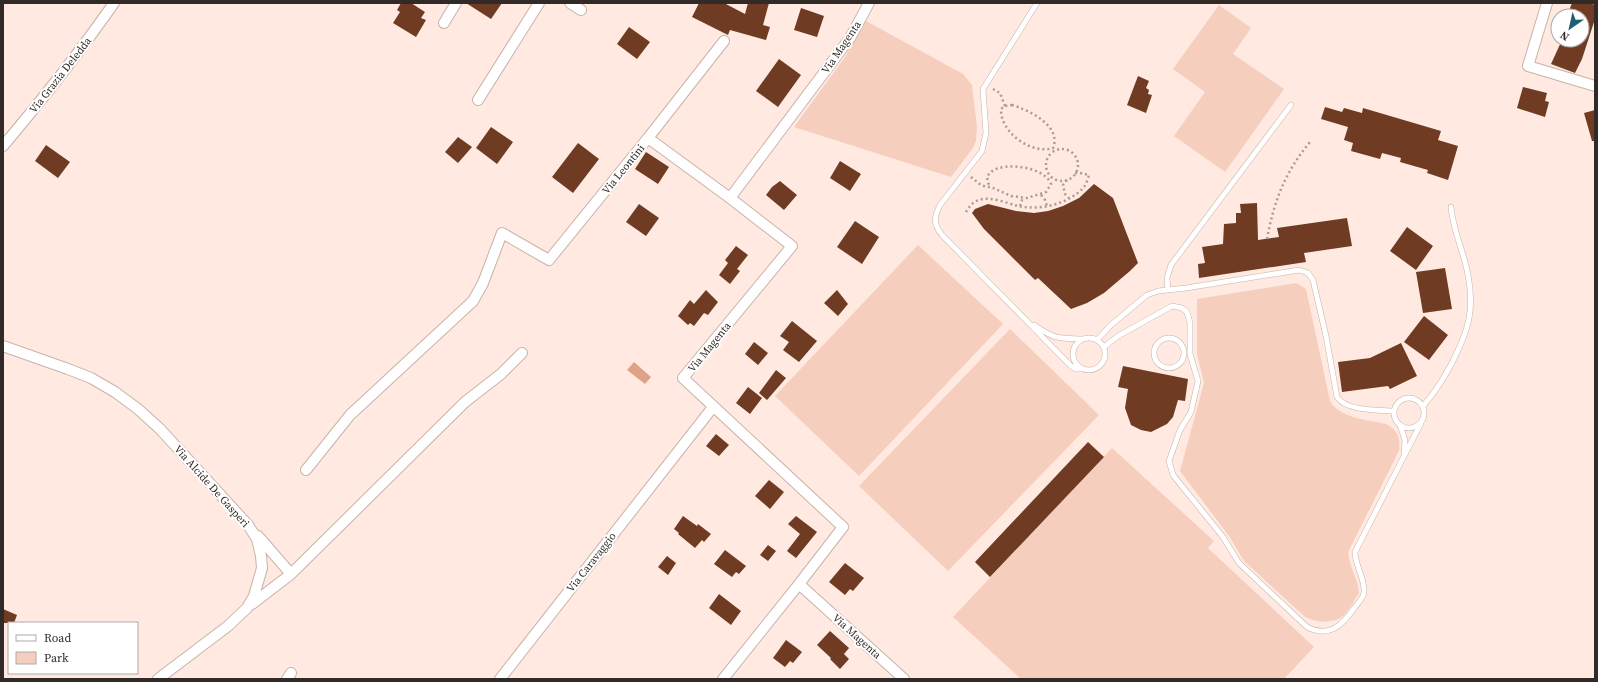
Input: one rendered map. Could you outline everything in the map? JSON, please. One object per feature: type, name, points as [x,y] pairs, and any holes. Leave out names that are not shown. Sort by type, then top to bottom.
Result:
[{"type":"street","name":"Via Grazia Deledda","points":[[3,146],[78,53],[114,3]]},
{"type":"street","points":[[444,23],[456,3]]},
{"type":"street","points":[[478,100],[539,3]]},
{"type":"street","points":[[570,3],[581,10]]},
{"type":"street","name":"Via Magenta","points":[[869,3],[850,38],[730,198],[792,246],[683,378],[843,527],[799,584],[904,679]]},
{"type":"street","points":[[1546,3],[1528,66],[1595,86]]},
{"type":"street","points":[[648,138],[724,41]]},
{"type":"street","name":"Via Leontini","points":[[306,470],[350,414],[473,301],[482,283],[502,233],[549,260],[648,138],[730,198]]},
{"type":"street","name":"Via Alcide De Gasperi","points":[[3,346],[91,378],[115,392],[138,409],[160,428],[248,525],[257,539],[262,556],[262,568],[254,596],[247,608],[228,626],[158,679]]},
{"type":"street","points":[[247,608],[291,574],[465,402],[501,374],[522,353]]},
{"type":"street","name":"Via Caravaggio","points":[[500,679],[713,407]]},
{"type":"street","points":[[248,525],[291,574]]},
{"type":"street","points":[[723,679],[799,584]]},
{"type":"lane","points":[[1025,319],[1054,337],[1066,339],[1091,338],[1097,340],[1104,347],[1105,356],[1102,364],[1094,370],[1076,369],[1071,366],[1025,319],[937,229],[934,221],[940,205],[982,151],[986,133],[983,89],[1037,3]]},
{"type":"lane","points":[[1168,290],[1167,278],[1171,265],[1291,105]]},
{"type":"lane","points":[[1423,406],[1438,389],[1465,337],[1471,311],[1468,274],[1452,221],[1450,207]]},
{"type":"lane","points":[[1097,340],[1111,325],[1147,295],[1168,290],[1299,270],[1308,273],[1313,280],[1326,336],[1336,397],[1340,402],[1348,407],[1394,411]]},
{"type":"lane","points":[[1104,347],[1118,336],[1172,306],[1182,308],[1187,312],[1190,323],[1187,354],[1180,364],[1171,368],[1160,365],[1154,355],[1156,345],[1164,338],[1177,340],[1181,343],[1187,354],[1198,381],[1191,412],[1180,430],[1169,461],[1173,475],[1223,537],[1239,563],[1307,627],[1317,632],[1329,631],[1340,626],[1364,594],[1364,587],[1355,558],[1355,552],[1403,459],[1421,423],[1424,415],[1423,406],[1414,398],[1405,398],[1398,403],[1394,411],[1394,417],[1400,425],[1405,440],[1403,459]]},
{"type":"lane","points":[[1084,369],[1077,364],[1073,356],[1074,349],[1077,344],[1085,339]]},
{"type":"lane","points":[[1400,425],[1404,428],[1411,428],[1416,427],[1421,423]]},
{"type":"path","points":[[985,85],[1000,94],[1005,106]]},
{"type":"path","points":[[1053,148],[1048,150],[1031,147],[1013,134],[1004,124],[1001,117],[1001,109],[1005,106],[1012,105],[1037,115],[1050,127],[1055,137],[1053,152]]},
{"type":"path","points":[[1267,239],[1271,216],[1278,194],[1298,156],[1310,142]]},
{"type":"path","points":[[1067,180],[1056,180],[1047,171],[1046,166],[1049,156],[1058,150],[1066,150],[1075,156],[1078,166],[1075,173],[1063,185],[1069,198]]},
{"type":"path","points":[[1012,166],[1039,172],[1048,179],[1051,184],[1049,189],[1041,195],[1027,198],[1011,196],[992,187],[988,183],[987,177],[990,172],[1012,166]]},
{"type":"path","points":[[966,173],[981,185],[992,187]]},
{"type":"path","points":[[966,212],[971,204],[978,200],[987,199],[1020,206],[1041,208],[1047,206],[1069,198],[1084,186],[1089,175],[1075,173]]},
{"type":"path","points":[[1048,179],[1052,177]]},
{"type":"path","points":[[1041,195],[1047,206]]},
{"type":"path","points":[[1020,206],[1020,202],[1023,197]]},
{"type":"green space","points":[[1219,5],[1251,28],[1233,54],[1284,89],[1225,172],[1174,136],[1205,92],[1173,69]]},
{"type":"green space","points":[[866,21],[963,74],[972,85],[977,127],[976,141],[973,148],[951,177],[794,127],[845,57]]},
{"type":"green space","points":[[918,245],[1003,324],[859,476],[775,396]]},
{"type":"green space","points":[[1296,283],[1306,289],[1330,401],[1334,407],[1347,415],[1390,426],[1399,438],[1399,451],[1348,552],[1359,593],[1344,615],[1335,620],[1324,622],[1313,620],[1304,616],[1244,561],[1229,536],[1180,471],[1204,383],[1197,354],[1197,299]]},
{"type":"green space","points":[[1010,329],[1099,415],[948,571],[859,486]]},
{"type":"green space","points":[[1112,448],[1214,541],[1208,548],[1314,647],[1284,679],[1021,679],[953,617]]},
{"type":"shaded area","points":[[634,362],[651,377],[645,384],[627,370]]},
{"type":"building","points":[[401,3],[411,3],[425,12],[421,18],[426,20],[416,37],[393,23],[400,12],[397,10]]},
{"type":"building","points":[[466,3],[502,3],[491,19]]},
{"type":"building","points":[[699,3],[724,3],[745,14],[748,3],[769,3],[763,25],[770,27],[766,40],[730,30],[728,35],[692,17]]},
{"type":"building","points":[[1572,3],[1590,3],[1595,5],[1595,19],[1590,34],[1590,8],[1570,8]]},
{"type":"building","points":[[801,8],[824,16],[817,37],[794,30]]},
{"type":"building","points":[[629,27],[650,42],[637,59],[617,44]]},
{"type":"building","points":[[1558,48],[1586,48],[1575,73],[1551,64]]},
{"type":"building","points":[[779,59],[801,75],[778,107],[756,91]]},
{"type":"building","points":[[1138,76],[1149,81],[1146,88],[1149,90],[1148,94],[1152,95],[1146,113],[1127,105]]},
{"type":"building","points":[[1523,87],[1547,93],[1545,101],[1549,102],[1545,117],[1517,108]]},
{"type":"building","points":[[1325,107],[1342,112],[1344,108],[1362,113],[1363,108],[1441,131],[1438,140],[1458,146],[1448,180],[1427,173],[1428,170],[1400,162],[1401,158],[1382,153],[1380,159],[1351,151],[1353,143],[1344,140],[1348,127],[1321,119]]},
{"type":"building","points":[[1595,110],[1595,141],[1592,141],[1584,113]]},
{"type":"building","points":[[491,127],[513,142],[497,164],[476,148]]},
{"type":"building","points":[[458,137],[472,147],[458,163],[445,152]]},
{"type":"building","points":[[578,143],[599,159],[573,193],[552,177]]},
{"type":"building","points":[[46,145],[70,162],[58,178],[35,161]]},
{"type":"building","points":[[646,152],[669,167],[658,184],[635,169]]},
{"type":"building","points":[[840,161],[861,174],[850,191],[830,178]]},
{"type":"building","points":[[780,181],[797,195],[784,210],[766,195],[772,187]]},
{"type":"building","points":[[1094,184],[1113,198],[1138,263],[1104,293],[1087,303],[1071,309],[1038,278],[1035,280],[984,229],[972,213],[975,209],[988,204],[1016,211],[1034,213],[1048,211],[1079,198]]},
{"type":"building","points":[[1257,203],[1258,240],[1279,237],[1277,228],[1347,218],[1352,246],[1304,253],[1306,262],[1199,278],[1198,264],[1205,263],[1202,247],[1223,244],[1224,224],[1236,223],[1236,213],[1241,213],[1240,204]]},
{"type":"building","points":[[639,204],[659,218],[646,236],[626,222]]},
{"type":"building","points":[[855,221],[879,237],[862,264],[837,247]]},
{"type":"building","points":[[1407,227],[1433,246],[1416,270],[1390,251]]},
{"type":"building","points":[[736,246],[748,255],[737,269],[740,271],[730,284],[719,275],[728,263],[725,260]]},
{"type":"building","points":[[1445,268],[1452,309],[1423,313],[1416,272]]},
{"type":"building","points":[[706,290],[718,302],[708,315],[704,313],[694,326],[690,323],[688,325],[678,316],[690,300],[694,304]]},
{"type":"building","points":[[837,290],[848,304],[838,316],[824,303]]},
{"type":"building","points":[[1424,316],[1448,335],[1429,360],[1404,342]]},
{"type":"building","points":[[792,321],[817,341],[799,362],[783,350],[789,342],[780,336]]},
{"type":"building","points":[[754,342],[768,353],[758,365],[745,354]]},
{"type":"building","points":[[1401,343],[1417,376],[1390,389],[1388,386],[1342,392],[1338,362],[1370,358]]},
{"type":"building","points":[[1123,366],[1188,379],[1185,401],[1178,400],[1173,417],[1167,424],[1151,432],[1141,430],[1131,425],[1125,408],[1128,389],[1118,387]]},
{"type":"building","points":[[776,370],[786,378],[767,400],[759,393]]},
{"type":"building","points":[[748,387],[762,398],[750,414],[736,403]]},
{"type":"building","points":[[716,434],[729,445],[719,456],[706,446]]},
{"type":"building","points":[[1088,442],[1104,457],[990,577],[975,562]]},
{"type":"building","points":[[769,480],[784,492],[770,509],[755,496]]},
{"type":"building","points":[[683,516],[697,526],[698,524],[711,534],[704,542],[702,540],[695,548],[674,529]]},
{"type":"building","points":[[796,516],[817,532],[796,558],[787,551],[800,534],[788,524]]},
{"type":"building","points":[[768,545],[776,551],[768,561],[760,555]]},
{"type":"building","points":[[725,550],[746,566],[739,574],[736,572],[732,577],[714,564]]},
{"type":"building","points":[[667,556],[676,563],[668,575],[658,567]]},
{"type":"building","points":[[845,563],[864,578],[853,591],[850,589],[845,595],[829,582]]},
{"type":"building","points":[[719,594],[741,611],[731,625],[709,608]]},
{"type":"building","points":[[3,609],[17,615],[14,622],[3,623]]},
{"type":"building","points":[[830,631],[849,648],[844,654],[849,659],[840,669],[817,645]]},
{"type":"building","points":[[786,640],[802,652],[793,663],[790,661],[785,667],[773,658]]}]
